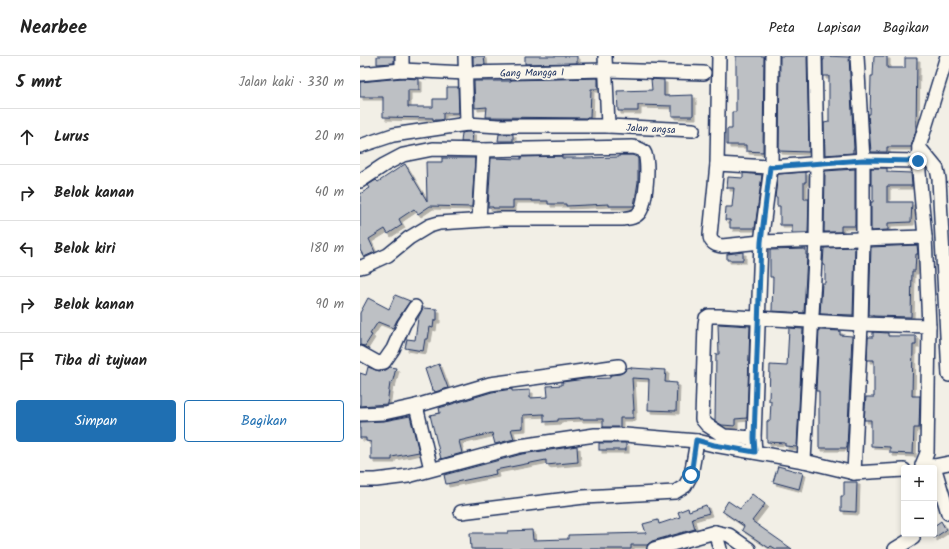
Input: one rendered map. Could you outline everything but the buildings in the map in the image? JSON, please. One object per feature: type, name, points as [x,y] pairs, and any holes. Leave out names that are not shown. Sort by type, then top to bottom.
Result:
[{"type":"street","points":[[402,56],[402,70]]},
{"type":"street","points":[[466,56],[467,124]]},
{"type":"street","points":[[605,56],[608,126]]},
{"type":"street","points":[[719,56],[717,164],[710,238],[716,245],[722,246],[761,242],[924,237]]},
{"type":"street","points":[[755,452],[754,438],[761,242],[770,167],[772,56]]},
{"type":"street","points":[[804,461],[816,241],[817,164],[815,56]]},
{"type":"street","points":[[854,473],[861,324],[863,239],[863,160],[857,56]]},
{"type":"street","points":[[924,465],[927,453],[929,326],[918,161],[919,147],[947,56]]},
{"type":"street","name":"Gang Mangga 1","points":[[360,74],[402,70],[466,73],[606,70],[704,73]]},
{"type":"street","name":"Jalan angsa","points":[[360,146],[393,135],[467,124],[499,126],[608,126],[693,130]]},
{"type":"street","points":[[360,181],[384,165],[403,155],[433,149],[483,150],[634,147],[639,148],[644,153],[646,160],[646,189],[642,208],[638,214],[630,218],[479,220],[439,224],[428,226],[409,238],[388,255],[364,266],[360,266]]},
{"type":"street","points":[[919,147],[937,170],[939,179],[949,344],[949,375]]},
{"type":"street","points":[[479,220],[483,150]]},
{"type":"street","points":[[717,164],[770,167],[863,160],[918,161]]},
{"type":"street","points":[[360,353],[378,364],[384,362],[393,349],[404,324],[415,306]]},
{"type":"street","points":[[754,438],[724,436],[704,422],[702,408],[705,321],[709,316],[929,326]]},
{"type":"street","points":[[360,414],[384,413],[416,406],[490,384],[619,366]]},
{"type":"street","points":[[416,406],[431,469]]},
{"type":"street","points":[[360,480],[376,480],[408,476],[520,446],[595,435],[625,434],[696,440],[714,445],[804,461],[854,473],[901,470]]},
{"type":"street","points":[[461,512],[584,497],[675,492],[685,486],[691,475],[696,440]]},
{"type":"street","points":[[932,465],[949,463]]},
{"type":"street","points":[[937,492],[948,514]]},
{"type":"street","points":[[715,532],[720,549]]},
{"type":"street","points":[[654,549],[673,546],[715,532],[729,535],[749,549]]},
{"type":"street","points":[[895,549],[913,538]]},
{"type":"route","points":[[691,475],[696,440],[714,445],[755,452],[754,438],[761,242],[770,167],[863,160],[918,161]]}]
